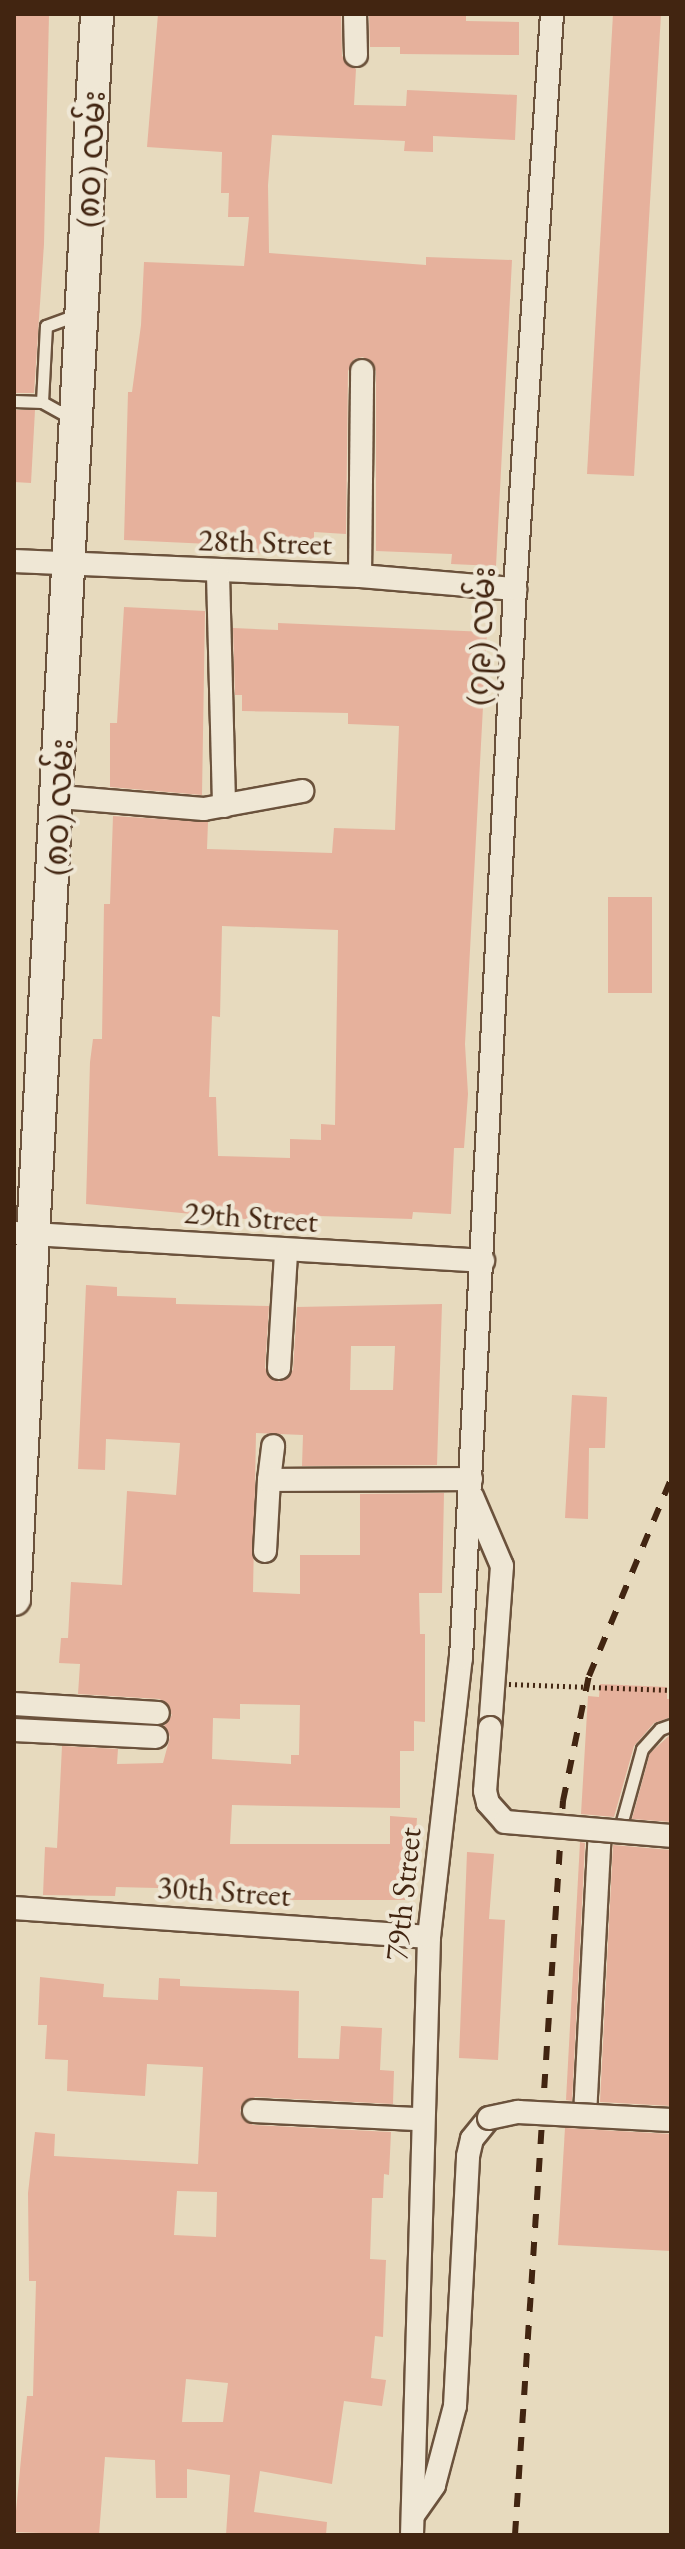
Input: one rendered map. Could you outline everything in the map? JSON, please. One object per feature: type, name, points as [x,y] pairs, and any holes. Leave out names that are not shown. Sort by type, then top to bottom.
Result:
[{"type":"main road","name":"(၈၀) လမ်း","points":[[14,1599],[25,1234],[60,797],[97,14]]},
{"type":"street","points":[[355,14],[356,55]]},
{"type":"street","name":"(၇၉) လမ်း","points":[[483,1261],[515,589],[552,14]]},
{"type":"street","points":[[360,576],[362,371]]},
{"type":"street","name":"28th Street","points":[[14,561],[218,574],[360,576],[515,589]]},
{"type":"street","points":[[218,574],[224,806]]},
{"type":"street","points":[[60,797],[204,809],[302,791]]},
{"type":"street","name":"29th Street","points":[[25,1234],[286,1252],[483,1261]]},
{"type":"street","points":[[279,1368],[286,1252]]},
{"type":"street","name":"79th Street","points":[[413,2524],[420,2119],[429,1937],[461,1658],[483,1261]]},
{"type":"street","points":[[265,1551],[273,1446]]},
{"type":"street","points":[[269,1480],[470,1486],[502,1566],[485,1791],[495,1813],[518,1826],[671,1836]]},
{"type":"street","points":[[14,1704],[158,1713]]},
{"type":"street","points":[[14,1730],[156,1737]]},
{"type":"street","points":[[585,2115],[610,1831]]},
{"type":"street","name":"30th Street","points":[[14,1908],[429,1937]]},
{"type":"street","points":[[254,2111],[420,2119]]},
{"type":"street","points":[[413,2524],[434,2485],[455,2406],[468,2156],[478,2128],[501,2113],[671,2120]]},
{"type":"lane","points":[[42,402],[46,326],[84,313]]},
{"type":"lane","points":[[14,401],[42,402],[78,422]]},
{"type":"lane","points":[[610,1831],[642,1749],[660,1729],[671,1725]]},
{"type":"path","points":[[509,1684],[671,1690]]},
{"type":"building","points":[[14,14],[49,14],[44,244],[34,393],[14,393]]},
{"type":"building","points":[[158,14],[341,14],[342,56],[356,69],[354,105],[406,106],[407,90],[517,95],[515,140],[433,136],[433,152],[404,151],[405,141],[272,135],[268,185],[269,253],[426,265],[426,257],[512,260],[496,566],[451,564],[452,554],[376,551],[376,371],[363,357],[354,359],[348,371],[346,534],[314,532],[314,549],[295,548],[294,555],[253,553],[253,546],[124,540],[128,392],[132,392],[141,325],[144,262],[244,266],[249,217],[228,217],[229,193],[221,193],[222,152],[147,147]]},
{"type":"building","points":[[369,14],[466,14],[466,21],[519,22],[519,55],[400,54],[400,47],[370,47]]},
{"type":"building","points":[[613,14],[661,14],[634,476],[587,474]]},
{"type":"building","points":[[14,410],[35,410],[31,483],[14,482]]},
{"type":"building","points":[[124,607],[205,611],[202,795],[110,787],[110,723],[117,723]]},
{"type":"building","points":[[278,623],[487,632],[465,1044],[468,1094],[464,1148],[454,1148],[451,1214],[413,1212],[412,1219],[256,1214],[256,1220],[86,1204],[90,1062],[93,1039],[102,1039],[104,904],[110,904],[113,816],[208,822],[207,849],[332,853],[334,828],[395,830],[399,726],[348,724],[348,713],[242,711],[242,695],[235,695],[233,628],[278,630]],"holes":[[[222,926],[338,930],[335,1125],[321,1124],[321,1140],[290,1139],[290,1158],[218,1156],[216,1097],[209,1097],[212,1016],[220,1017]]]},
{"type":"building","points":[[608,897],[652,897],[652,993],[608,993]]},
{"type":"building","points":[[86,1285],[117,1287],[117,1296],[176,1298],[176,1304],[269,1306],[265,1368],[279,1382],[293,1370],[297,1307],[442,1304],[437,1465],[302,1466],[303,1435],[256,1433],[253,1592],[300,1594],[300,1555],[360,1555],[360,1494],[444,1493],[442,1593],[419,1593],[420,1634],[425,1634],[425,1722],[414,1721],[414,1751],[400,1751],[400,1808],[232,1805],[230,1844],[390,1844],[390,1816],[417,1818],[415,1848],[407,1847],[405,1900],[234,1900],[197,1898],[198,1889],[116,1887],[115,1896],[43,1895],[45,1847],[57,1848],[62,1746],[118,1749],[117,1764],[163,1763],[170,1737],[164,1726],[172,1715],[160,1699],[78,1694],[80,1664],[59,1663],[61,1638],[68,1638],[71,1582],[122,1585],[127,1491],[176,1495],[180,1443],[106,1439],[105,1470],[78,1469]],"holes":[[[351,1346],[395,1346],[393,1390],[350,1390]],[[240,1704],[300,1705],[299,1755],[291,1755],[291,1764],[212,1759],[213,1718],[240,1719]]]},
{"type":"building","points":[[572,1395],[607,1397],[605,1448],[589,1448],[588,1519],[565,1518]]},
{"type":"building","points":[[600,1684],[667,1687],[667,1699],[671,1699],[671,1717],[654,1723],[634,1746],[614,1817],[581,1814],[588,1696],[599,1697]]},
{"type":"building","points":[[671,1734],[671,1822],[632,1819],[650,1753]]},
{"type":"building","points":[[580,1842],[585,1843],[572,2101],[566,2100]]},
{"type":"building","points":[[613,1845],[671,1850],[671,2106],[600,2102]]},
{"type":"building","points":[[467,1852],[494,1854],[489,1919],[505,1920],[498,2060],[459,2058]]},
{"type":"building","points":[[40,1977],[104,1984],[103,1997],[158,2000],[159,1978],[180,1979],[180,1986],[299,1991],[298,2058],[339,2059],[341,2026],[382,2028],[380,2070],[394,2071],[393,2104],[255,2097],[240,2110],[242,2118],[253,2125],[391,2132],[389,2175],[384,2174],[383,2198],[372,2198],[370,2259],[386,2260],[383,2337],[375,2336],[371,2378],[386,2380],[382,2406],[344,2401],[332,2484],[260,2471],[254,2512],[327,2522],[326,2535],[226,2535],[230,2475],[187,2469],[187,2498],[156,2498],[155,2460],[105,2457],[99,2535],[14,2532],[27,2396],[33,2396],[36,2281],[29,2281],[28,2193],[35,2132],[55,2134],[54,2156],[198,2164],[203,2067],[147,2064],[145,2096],[67,2091],[68,2060],[45,2059],[47,2025],[38,2025]],"holes":[[[177,2191],[217,2192],[216,2237],[174,2235]],[[186,2379],[228,2383],[223,2422],[182,2422]]]},
{"type":"building","points":[[565,2128],[671,2134],[671,2251],[558,2245]]},
{"type":"railway","points":[[515,2535],[563,1801],[589,1676],[671,1479]]}]
